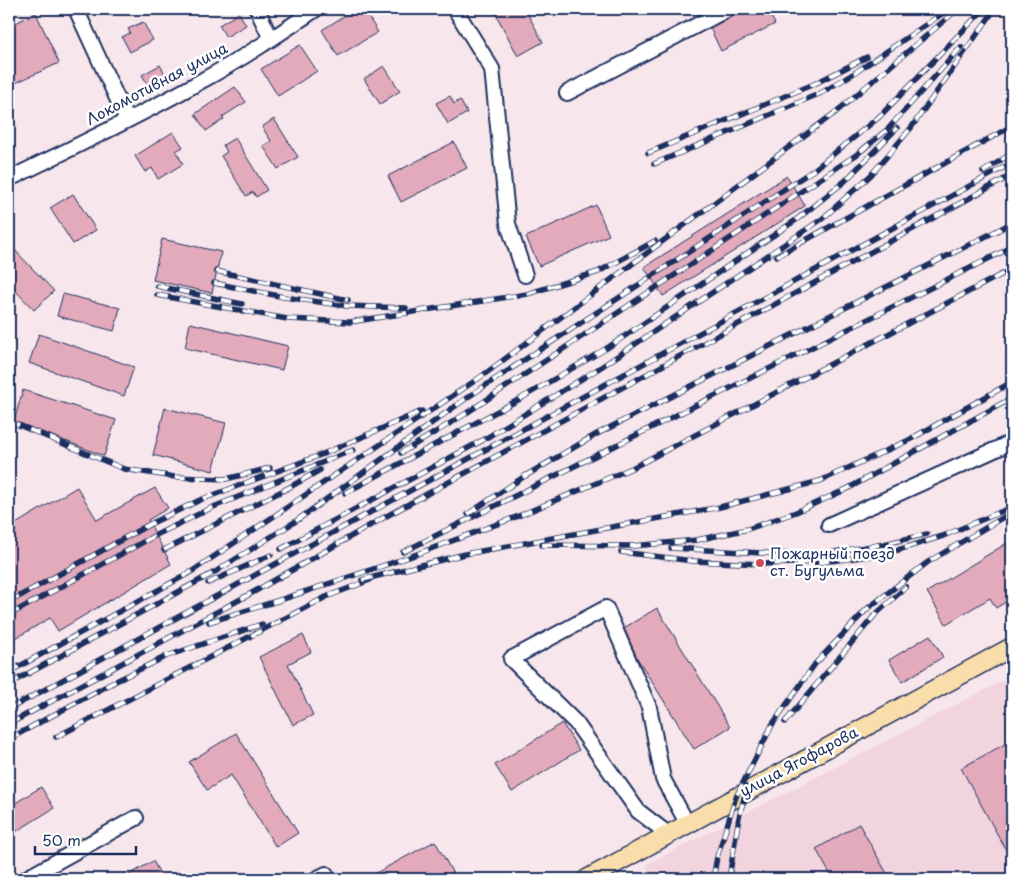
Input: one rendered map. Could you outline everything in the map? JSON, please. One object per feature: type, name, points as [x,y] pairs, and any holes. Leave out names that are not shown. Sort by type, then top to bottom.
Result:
[{"type":"main road","name":"улица Ягофарова","points":[[587,879],[1012,647]]},
{"type":"street","points":[[76,9],[127,120]]},
{"type":"street","points":[[257,9],[271,39]]},
{"type":"street","name":"Локомотивная улица","points":[[9,179],[204,80],[316,9]]},
{"type":"street","points":[[455,9],[492,69],[508,224],[525,275]]},
{"type":"street","points":[[567,93],[728,9]]},
{"type":"street","points":[[828,525],[1012,442]]},
{"type":"street","points":[[668,834],[638,811],[576,723],[511,659],[606,608],[650,707],[663,778],[687,823]]},
{"type":"street","points":[[25,879],[136,818]]},
{"type":"shaded area","points":[[1012,676],[1012,879],[645,879],[648,864]]},
{"type":"building","points":[[355,9],[363,9],[378,32],[338,56],[322,30]]},
{"type":"building","points":[[493,9],[525,9],[543,42],[518,56]]},
{"type":"building","points":[[744,9],[767,9],[775,24],[721,51],[710,28]]},
{"type":"building","points":[[36,13],[59,63],[9,86],[9,26]]},
{"type":"building","points":[[239,13],[246,25],[226,37],[219,25]]},
{"type":"building","points":[[143,22],[153,40],[130,52],[122,37],[130,33],[128,29]]},
{"type":"building","points":[[300,45],[317,71],[278,96],[261,69]]},
{"type":"building","points":[[160,65],[168,79],[150,88],[142,75]]},
{"type":"building","points":[[384,66],[400,91],[380,104],[364,79]]},
{"type":"building","points":[[235,87],[246,102],[222,117],[224,119],[206,131],[195,114]]},
{"type":"building","points":[[450,96],[454,104],[460,100],[467,113],[448,124],[436,103]]},
{"type":"building","points":[[274,119],[298,157],[278,169],[263,146],[271,141],[262,127]]},
{"type":"building","points":[[173,132],[183,147],[176,151],[183,164],[158,179],[152,168],[145,172],[135,156]]},
{"type":"building","points":[[235,138],[267,190],[256,197],[253,192],[246,196],[221,156],[227,152],[223,145]]},
{"type":"building","points":[[454,142],[467,168],[401,202],[388,176]]},
{"type":"building","points":[[787,176],[805,206],[663,296],[644,267]]},
{"type":"building","points":[[73,194],[96,230],[73,244],[50,208]]},
{"type":"building","points":[[596,205],[609,235],[539,266],[526,237]]},
{"type":"building","points":[[162,239],[221,252],[212,293],[153,280]]},
{"type":"building","points":[[9,244],[54,291],[34,310],[9,284]]},
{"type":"building","points":[[63,294],[120,308],[114,331],[57,316]]},
{"type":"building","points":[[190,323],[288,346],[282,370],[185,348]]},
{"type":"building","points":[[39,334],[134,367],[124,396],[29,363]]},
{"type":"building","points":[[23,390],[116,420],[104,456],[14,421]]},
{"type":"building","points":[[165,408],[226,423],[213,471],[153,455]]},
{"type":"building","points":[[77,487],[97,520],[155,488],[168,508],[148,520],[171,564],[58,631],[50,618],[9,642],[9,528]]},
{"type":"building","points":[[1012,540],[1012,598],[996,608],[990,598],[946,624],[927,592]]},
{"type":"building","points":[[657,608],[730,727],[694,749],[637,658],[624,628]]},
{"type":"building","points":[[303,635],[311,652],[288,664],[313,715],[293,725],[259,657]]},
{"type":"building","points":[[930,635],[943,657],[902,682],[889,660]]},
{"type":"building","points":[[562,723],[579,750],[512,792],[495,765]]},
{"type":"building","points":[[236,733],[298,833],[276,847],[231,775],[207,790],[189,762]]},
{"type":"building","points":[[1005,744],[1012,758],[1012,861],[961,768]]},
{"type":"building","points":[[41,787],[54,808],[9,836],[9,807]]},
{"type":"building","points":[[859,824],[890,879],[833,879],[816,849]]},
{"type":"building","points":[[435,841],[456,879],[365,879]]},
{"type":"building","points":[[153,861],[163,879],[122,879]]},
{"type":"railway","points":[[654,164],[821,93],[856,72],[949,9]]},
{"type":"railway","points":[[9,672],[191,572],[482,376],[836,112],[958,9]]},
{"type":"railway","points":[[9,684],[215,572],[296,521],[468,397],[815,169],[879,117],[984,9]]},
{"type":"railway","points":[[281,549],[483,440],[601,367],[822,219],[871,175],[911,128],[995,9]]},
{"type":"railway","points":[[401,453],[462,416],[856,155],[888,129],[961,47]]},
{"type":"railway","points":[[648,153],[814,84],[867,57]]},
{"type":"railway","points":[[777,256],[1012,126]]},
{"type":"railway","points":[[345,493],[520,399],[607,348],[796,220],[845,181],[897,128]]},
{"type":"railway","points":[[983,172],[1012,153]]},
{"type":"railway","points":[[9,709],[1012,163]]},
{"type":"railway","points":[[9,724],[252,593],[383,518],[1012,175]]},
{"type":"railway","points":[[468,514],[525,476],[597,434],[1012,223]]},
{"type":"railway","points":[[157,295],[287,319],[350,322],[527,294],[598,272],[655,241]]},
{"type":"railway","points":[[403,552],[1012,247]]},
{"type":"railway","points":[[209,622],[409,557],[516,517],[632,468],[1012,269]]},
{"type":"railway","points":[[216,271],[348,300]]},
{"type":"railway","points":[[214,283],[284,297],[347,306],[406,308]]},
{"type":"railway","points":[[157,286],[242,304]]},
{"type":"railway","points":[[362,580],[465,554],[720,507],[820,481],[909,440],[1012,382]]},
{"type":"railway","points":[[542,545],[633,546],[697,540],[748,529],[796,512],[847,489],[1012,398]]},
{"type":"railway","points":[[9,602],[150,524],[200,500],[323,454],[422,411]]},
{"type":"railway","points":[[9,421],[124,469],[175,477],[226,479],[270,468]]},
{"type":"railway","points":[[9,615],[156,535],[211,508],[353,450]]},
{"type":"railway","points":[[164,550],[320,470]]},
{"type":"railway","points":[[621,552],[693,561],[762,564],[822,562],[885,554],[943,536],[1005,510]]},
{"type":"railway","points":[[713,879],[717,857],[736,797],[772,725],[815,664],[867,609],[928,562],[1012,512]]},
{"type":"railway","points":[[671,548],[822,554],[884,544],[927,534]]},
{"type":"railway","points":[[208,583],[271,555]]},
{"type":"railway","points":[[56,737],[326,597],[370,580]]},
{"type":"railway","points":[[785,722],[875,615],[906,587]]},
{"type":"railway","points":[[9,739],[116,681],[167,656],[262,624]]},
{"type":"railway","points":[[730,879],[739,817],[747,787]]},
{"type":"place","name":"Пожарный поезд ст. Бугульма","points":[[760,563]]}]
